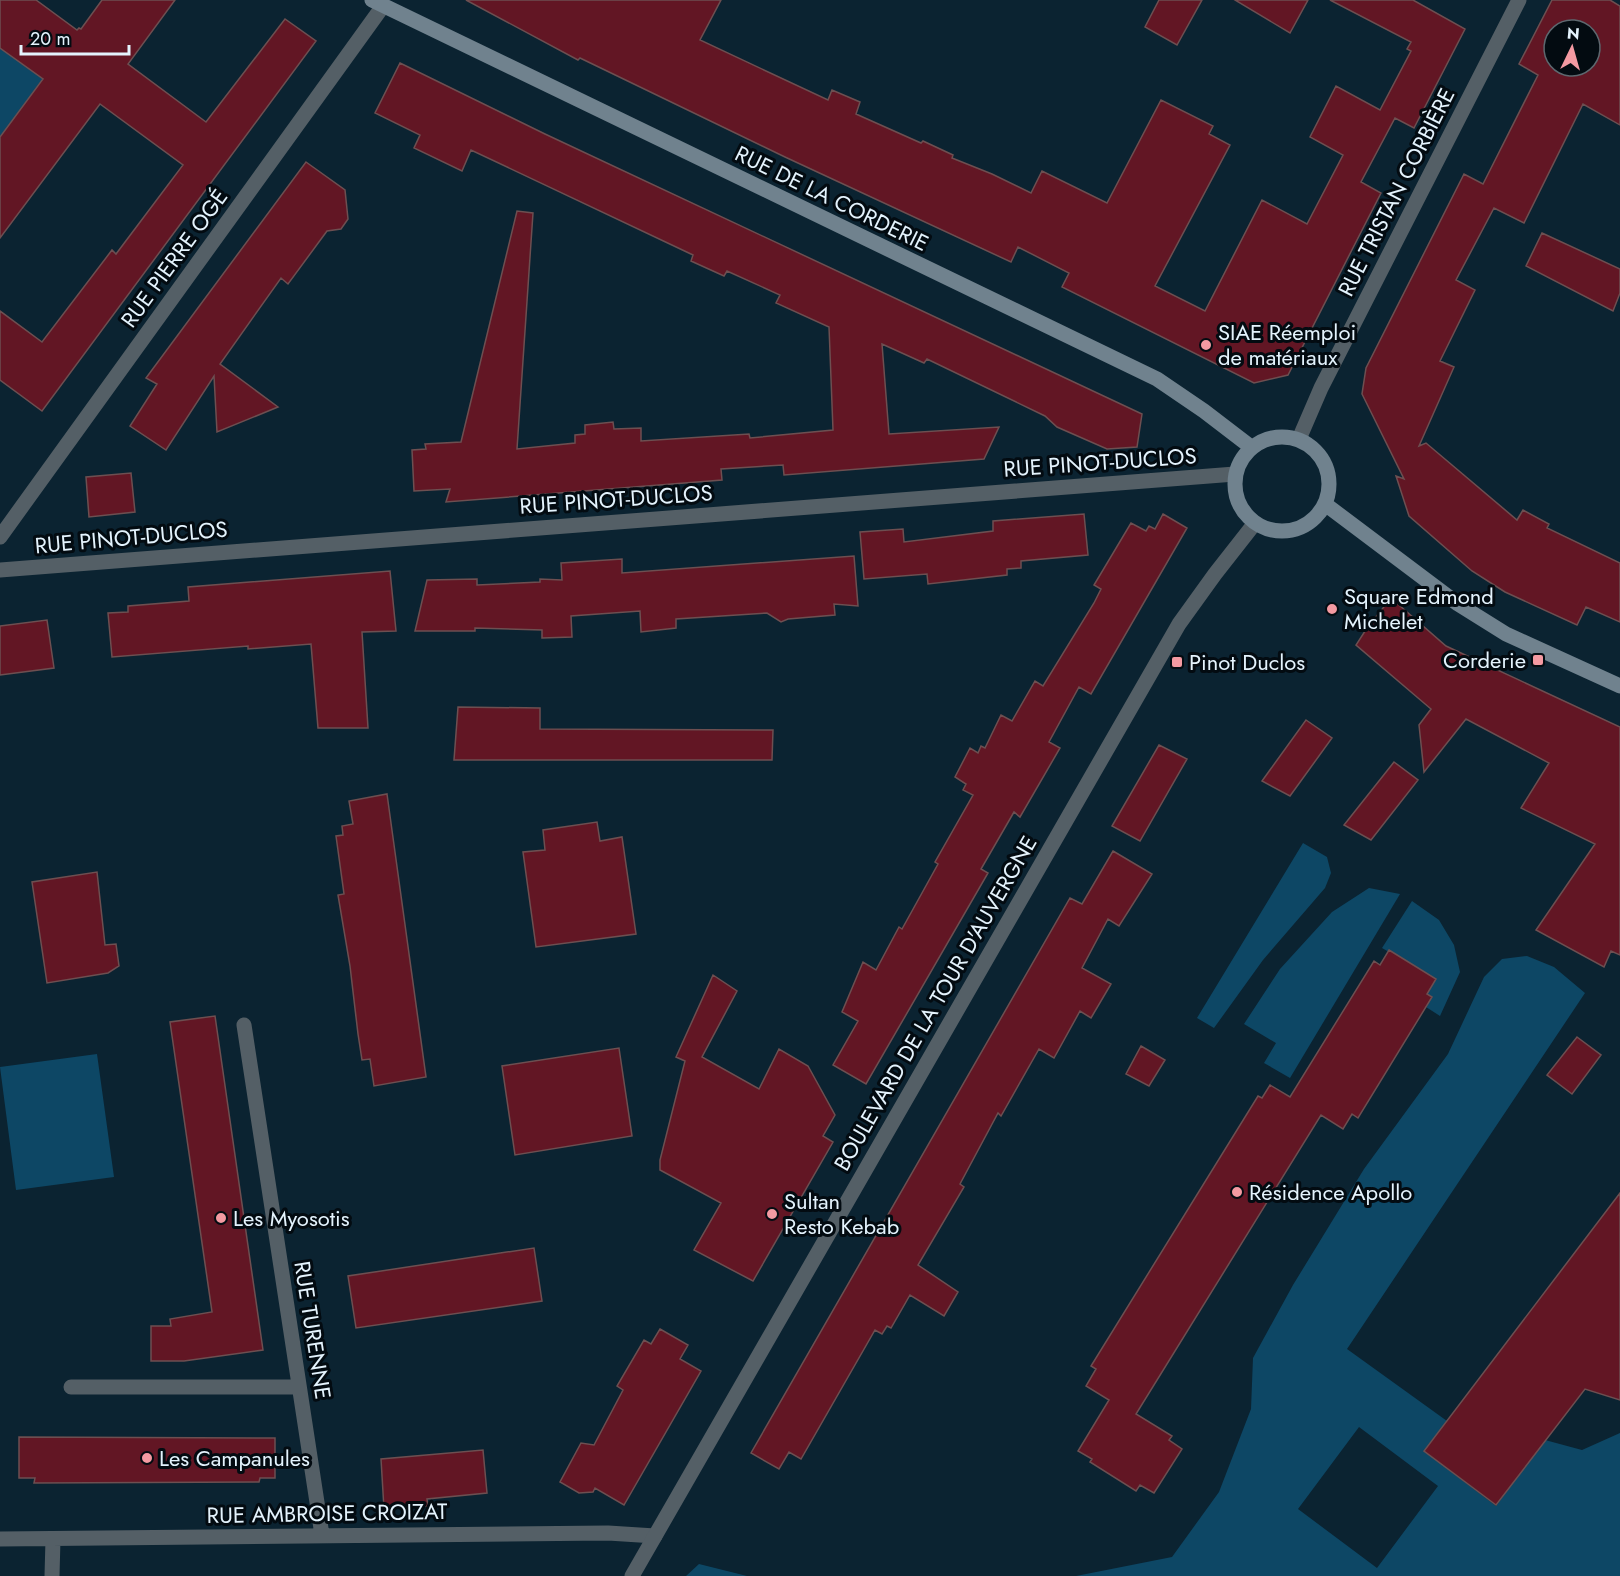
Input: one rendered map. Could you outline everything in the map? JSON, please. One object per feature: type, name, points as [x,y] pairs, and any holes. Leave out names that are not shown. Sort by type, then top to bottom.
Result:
[{"type":"main road","name":"RUE DE LA CORDERIE","points":[[377,3],[1157,380],[1204,411],[1251,447]]},
{"type":"main road","points":[[1274,436],[1299,439],[1312,447],[1323,459],[1329,481],[1325,504],[1318,516],[1295,530],[1268,529],[1247,516],[1236,496],[1235,474],[1244,454],[1262,440],[1274,436]]},
{"type":"main road","points":[[1325,504],[1458,604],[1506,634],[1620,686]]},
{"type":"street","name":"RUE TRISTAN CORBIÈRE","points":[[1299,439],[1321,388],[1519,0]]},
{"type":"street","name":"RUE PIERRE OGÉ","points":[[0,537],[377,3]]},
{"type":"street","name":"RUE PINOT-DUCLOS","points":[[0,570],[1235,474]]},
{"type":"street","name":"BOULEVARD DE LA TOUR D'AUVERGNE","points":[[632,1576],[1179,624],[1255,523]]},
{"type":"street","name":"RUE TURENNE","points":[[244,1025],[322,1535]]},
{"type":"street","points":[[71,1387],[299,1387]]},
{"type":"street","name":"RUE AMBROISE CROIZAT","points":[[0,1539],[608,1533],[655,1536]]},
{"type":"street","points":[[52,1576],[53,1539]]},
{"type":"shaded area","points":[[0,48],[43,79],[0,137]]},
{"type":"shaded area","points":[[1303,843],[1327,857],[1331,873],[1325,888],[1263,960],[1214,1028],[1197,1018]]},
{"type":"shaded area","points":[[1369,888],[1400,894],[1290,1078],[1264,1063],[1276,1043],[1244,1024],[1280,969],[1332,912]]},
{"type":"shaded area","points":[[1412,901],[1439,920],[1454,945],[1460,972],[1440,1016],[1426,1007],[1432,997],[1427,994],[1436,979],[1382,948]]},
{"type":"shaded area","points":[[1527,956],[1554,967],[1585,993],[1347,1349],[1447,1421],[1424,1451],[1496,1506],[1545,1440],[1582,1450],[1620,1433],[1620,1576],[1076,1576],[1172,1557],[1219,1492],[1251,1409],[1253,1358],[1293,1285],[1364,1169],[1448,1054],[1484,977],[1502,959]],"holes":[[[1359,1427],[1438,1486],[1377,1568],[1298,1509]]]},
{"type":"shaded area","points":[[97,1054],[114,1177],[16,1190],[0,1067]]},
{"type":"shaded area","points":[[699,1564],[747,1576],[686,1576]]},
{"type":"building","points":[[0,0],[36,0],[77,30],[81,29],[102,0],[175,0],[128,64],[206,122],[285,19],[316,41],[42,411],[0,380],[0,311],[42,342],[112,250],[116,254],[183,165],[100,104],[0,238],[0,137],[43,79],[0,48]]},
{"type":"building","points":[[466,0],[721,0],[700,40],[828,100],[832,90],[860,102],[856,114],[921,143],[923,141],[953,155],[952,158],[1031,193],[1042,171],[1107,203],[1161,100],[1213,126],[1209,134],[1230,145],[1155,286],[1205,311],[1262,200],[1307,224],[1343,155],[1310,137],[1336,86],[1380,110],[1411,51],[1407,49],[1411,42],[1330,0],[1413,0],[1465,29],[1414,128],[1395,118],[1361,182],[1381,193],[1288,375],[1254,383],[1062,287],[1069,273],[1018,247],[1011,262],[580,58],[578,60]]},
{"type":"building","points":[[1159,0],[1202,0],[1177,45],[1145,27]]},
{"type":"building","points":[[1235,0],[1308,0],[1290,33]]},
{"type":"building","points":[[1552,0],[1610,0],[1620,6],[1620,125],[1583,104],[1524,223],[1494,208],[1456,280],[1475,290],[1440,361],[1454,367],[1419,446],[1426,443],[1517,520],[1523,510],[1549,524],[1547,528],[1620,563],[1620,622],[1586,607],[1577,625],[1505,592],[1472,571],[1409,516],[1396,476],[1404,479],[1362,394],[1366,368],[1464,174],[1483,184],[1538,75],[1519,64],[1542,19],[1542,78],[1602,78],[1602,18],[1543,18]]},
{"type":"building","points":[[400,63],[545,134],[1142,414],[1137,447],[1107,449],[1057,427],[1045,416],[927,359],[924,363],[882,344],[889,434],[999,427],[984,459],[784,475],[783,465],[721,469],[722,480],[446,502],[450,489],[414,491],[412,450],[426,449],[425,444],[461,442],[517,211],[533,213],[517,449],[575,443],[575,435],[585,434],[585,425],[613,422],[614,429],[641,428],[641,441],[749,434],[750,438],[833,430],[829,327],[776,303],[780,295],[727,271],[724,276],[691,261],[693,255],[471,150],[462,171],[414,148],[420,135],[375,113]]},
{"type":"building","points":[[306,162],[345,190],[348,219],[341,229],[327,231],[288,284],[281,278],[220,364],[278,407],[217,432],[214,376],[166,450],[130,426],[157,384],[146,378]]},
{"type":"building","points":[[1542,233],[1620,269],[1620,293],[1613,311],[1526,266]]},
{"type":"building","points":[[131,473],[135,512],[89,517],[86,477]]},
{"type":"building","points":[[1084,514],[1088,555],[1021,561],[1021,568],[1007,569],[1007,575],[928,584],[927,574],[864,579],[860,532],[903,529],[904,542],[993,531],[993,521]]},
{"type":"building","points":[[1163,514],[1187,528],[1091,694],[1079,687],[1049,742],[1060,748],[1020,817],[1014,812],[981,869],[988,873],[866,1084],[833,1065],[858,1021],[842,1012],[863,962],[876,970],[899,927],[902,929],[938,864],[935,862],[973,795],[963,790],[966,784],[955,777],[970,748],[978,753],[981,746],[985,748],[1001,715],[1012,721],[1035,681],[1043,686],[1094,603],[1101,589],[1094,585],[1131,523],[1146,531],[1149,526],[1155,529]]},
{"type":"building","points":[[854,556],[858,606],[834,604],[835,615],[788,619],[781,622],[767,613],[676,619],[676,628],[641,632],[640,611],[571,616],[572,637],[542,638],[542,630],[475,628],[475,631],[415,631],[427,580],[477,579],[477,585],[540,582],[540,579],[562,580],[561,563],[622,559],[622,573]]},
{"type":"building","points":[[390,571],[396,631],[362,632],[368,728],[318,728],[311,644],[248,649],[248,646],[112,657],[108,613],[128,612],[128,606],[189,601],[188,587]]},
{"type":"building","points":[[1391,598],[1446,646],[1620,727],[1620,955],[1611,951],[1604,967],[1536,930],[1595,844],[1521,808],[1549,763],[1466,719],[1424,772],[1419,725],[1431,709],[1356,645]]},
{"type":"building","points":[[47,620],[54,668],[0,675],[0,626]]},
{"type":"building","points":[[458,707],[540,708],[540,729],[773,730],[772,760],[454,760]]},
{"type":"building","points":[[1306,720],[1332,738],[1290,796],[1262,781]]},
{"type":"building","points":[[1159,745],[1187,759],[1140,841],[1112,826]]},
{"type":"building","points":[[1394,762],[1418,780],[1371,840],[1344,825]]},
{"type":"building","points":[[387,794],[426,1077],[374,1086],[370,1059],[362,1060],[358,1034],[338,895],[344,894],[336,836],[343,835],[342,826],[353,824],[349,801]]},
{"type":"building","points":[[597,822],[600,841],[622,837],[636,934],[536,947],[523,852],[545,850],[543,830]]},
{"type":"building","points":[[1113,851],[1152,874],[1119,926],[1108,919],[1082,968],[1111,984],[1091,1018],[1080,1011],[1054,1058],[1039,1049],[1001,1116],[998,1113],[960,1184],[964,1187],[918,1265],[958,1292],[944,1316],[910,1295],[891,1328],[887,1326],[882,1334],[875,1330],[801,1459],[789,1452],[779,1469],[751,1453],[1070,898],[1082,904]]},
{"type":"building","points":[[97,872],[105,945],[116,944],[119,966],[108,973],[47,983],[32,882]]},
{"type":"building","name":"Résidence Apollo","points":[[1389,950],[1436,979],[1427,994],[1432,997],[1358,1118],[1352,1114],[1343,1129],[1321,1115],[1136,1414],[1172,1436],[1169,1440],[1182,1449],[1154,1493],[1140,1485],[1136,1491],[1090,1462],[1092,1459],[1078,1451],[1109,1400],[1086,1386],[1096,1369],[1091,1366],[1258,1096],[1262,1098],[1270,1085],[1290,1097],[1374,961],[1380,965]]},
{"type":"building","points":[[713,975],[737,991],[702,1057],[759,1089],[779,1049],[808,1066],[835,1115],[823,1136],[833,1142],[753,1281],[694,1250],[721,1203],[660,1170],[660,1160],[685,1061],[676,1057]]},
{"type":"building","name":"Les Myosotis","points":[[215,1016],[263,1350],[184,1361],[151,1361],[151,1326],[171,1326],[170,1319],[212,1312],[170,1022]]},
{"type":"building","points":[[1577,1037],[1601,1055],[1572,1094],[1547,1075]]},
{"type":"building","points":[[1141,1046],[1165,1060],[1149,1086],[1126,1074]]},
{"type":"building","points":[[619,1048],[632,1136],[515,1155],[502,1066]]},
{"type":"building","points":[[1620,1193],[1620,1400],[1585,1389],[1496,1505],[1424,1451]]},
{"type":"building","points":[[534,1248],[542,1301],[356,1328],[348,1276]]},
{"type":"building","points":[[660,1329],[688,1345],[680,1359],[701,1371],[624,1505],[595,1488],[593,1492],[579,1493],[560,1482],[581,1443],[594,1445],[623,1390],[617,1386],[644,1340],[651,1344]]},
{"type":"building","name":"Les Campanules","points":[[19,1437],[275,1438],[275,1478],[260,1478],[259,1482],[34,1483],[35,1478],[19,1478]]},
{"type":"building","points":[[483,1450],[487,1493],[427,1499],[428,1506],[384,1509],[381,1459]]},
{"type":"place","name":"SIAE Réemploi de matériaux","points":[[1206,345]]},
{"type":"place","name":"Square Edmond Michelet","points":[[1332,609]]},
{"type":"place","name":"Corderie","points":[[1538,660]]},
{"type":"place","name":"Pinot Duclos","points":[[1177,662]]},
{"type":"place","name":"Résidence Apollo","points":[[1237,1192]]},
{"type":"place","name":"Sultan Resto Kebab","points":[[772,1214]]},
{"type":"place","name":"Les Myosotis","points":[[221,1218]]},
{"type":"place","name":"Les Campanules","points":[[147,1458]]}]
